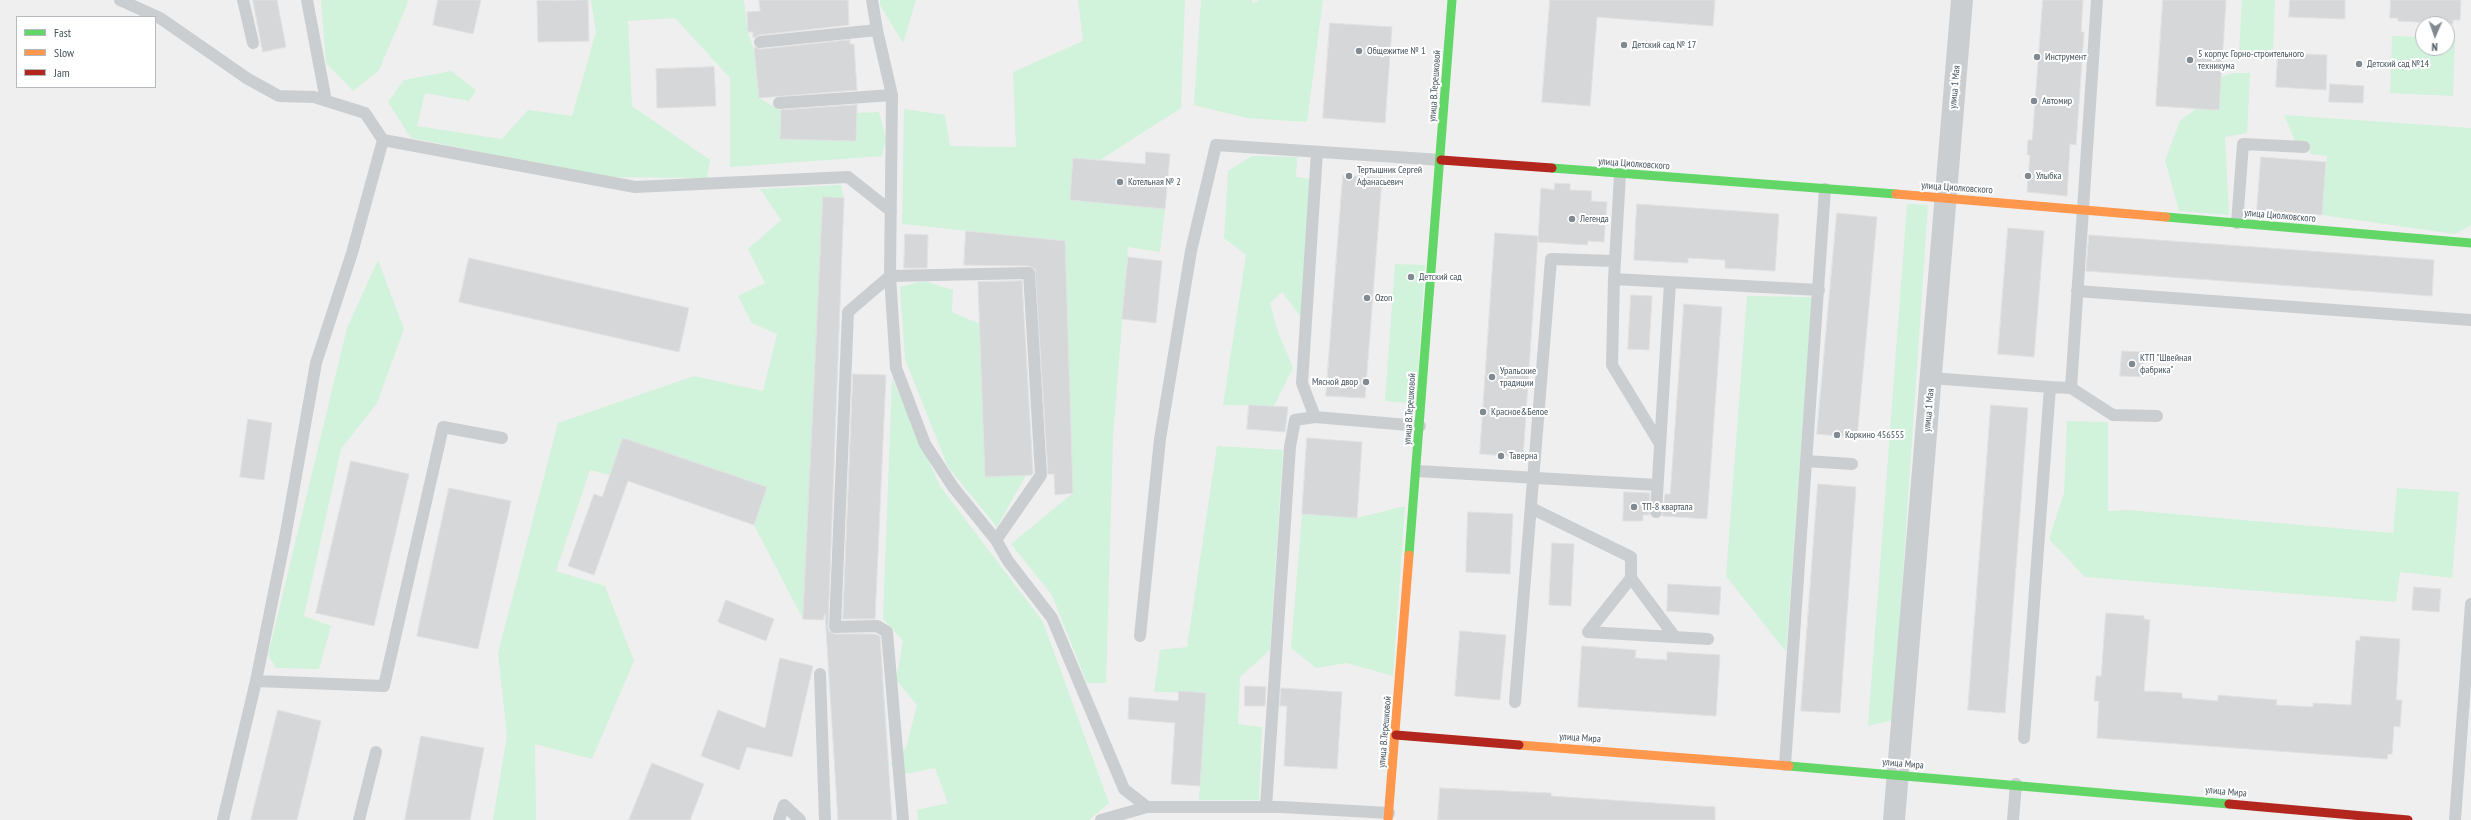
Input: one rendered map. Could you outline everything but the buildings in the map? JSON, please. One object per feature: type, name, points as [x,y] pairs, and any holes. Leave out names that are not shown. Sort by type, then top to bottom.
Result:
[{"type":"street","name":"улица В.Терешковой","points":[[1388,816],[1396,735],[1452,0]]},
{"type":"street","name":"улица 1 Мая","points":[[1894,820],[1962,0]]},
{"type":"street","name":"улица Циолковского","points":[[1441,160],[1946,198],[2471,243]]},
{"type":"street","name":"улица Мира","points":[[1396,735],[2016,784],[2273,814],[2408,820]]},
{"type":"lane","points":[[120,0],[156,16]]},
{"type":"lane","points":[[243,0],[253,43]]},
{"type":"lane","points":[[307,0],[326,101]]},
{"type":"lane","points":[[872,0],[877,30],[892,95],[890,276],[896,368],[925,444],[953,487],[996,540],[1008,561],[1052,618],[1124,789],[1147,807]]},
{"type":"lane","points":[[2071,388],[2097,0]]},
{"type":"lane","points":[[156,16],[248,79],[278,96],[314,98],[365,113],[383,140],[635,187],[848,177],[891,211]]},
{"type":"lane","points":[[760,42],[877,30]]},
{"type":"lane","points":[[779,103],[892,95]]},
{"type":"lane","points":[[223,820],[256,681],[285,538],[316,363],[352,253],[383,140]]},
{"type":"lane","points":[[2237,223],[2243,144],[2304,147]]},
{"type":"lane","points":[[1140,636],[1160,439],[1191,251],[1216,145],[1441,160]]},
{"type":"lane","points":[[1315,417],[1302,384],[1316,152]]},
{"type":"lane","points":[[1620,174],[1614,279],[1612,365],[1660,444]]},
{"type":"lane","points":[[1785,765],[1826,189]]},
{"type":"lane","points":[[1515,702],[1551,259],[1615,261]]},
{"type":"lane","points":[[903,820],[887,632],[877,626],[835,627],[848,312],[890,276],[1029,273],[1041,475],[996,540]]},
{"type":"lane","points":[[1614,279],[1819,290]]},
{"type":"lane","points":[[1656,512],[1670,282]]},
{"type":"lane","points":[[2077,292],[2471,320]]},
{"type":"lane","points":[[1931,378],[2071,388],[2114,415],[2156,416]]},
{"type":"lane","points":[[2024,738],[2050,387]]},
{"type":"lane","points":[[1266,807],[1290,446],[1295,420],[1315,417],[1420,426]]},
{"type":"lane","points":[[256,681],[384,686],[443,427],[502,438]]},
{"type":"lane","points":[[1806,461],[1852,464]]},
{"type":"lane","points":[[1416,470],[1657,485]]},
{"type":"lane","points":[[1531,508],[1632,557],[1631,578],[1588,632],[1708,638]]},
{"type":"lane","points":[[1631,578],[1675,637]]},
{"type":"lane","points":[[2455,820],[2471,604]]},
{"type":"lane","points":[[820,674],[825,820]]},
{"type":"lane","points":[[359,820],[376,752]]},
{"type":"lane","points":[[2013,820],[2016,784]]},
{"type":"lane","points":[[779,820],[784,805],[800,820]]},
{"type":"lane","points":[[1101,820],[1147,807],[1266,807],[1388,816]]},
{"type":"green space","points":[[321,0],[409,0],[379,70],[353,91],[326,63]]},
{"type":"green space","points":[[591,0],[744,0],[748,32],[755,53],[759,98],[781,111],[780,139],[856,141],[857,113],[879,112],[886,138],[882,156],[730,167],[730,78],[675,18],[628,21],[632,106],[710,160],[707,178],[607,177],[411,138],[388,102],[404,80],[451,71],[476,90],[469,101],[425,93],[417,126],[502,139],[528,110],[572,116],[596,32]]},
{"type":"green space","points":[[880,0],[916,0],[903,43],[880,5]]},
{"type":"green space","points":[[1078,0],[1185,0],[1181,108],[1100,160],[1073,158],[1070,200],[1165,209],[1160,252],[1128,247],[1113,437],[1106,683],[1087,683],[1052,595],[1011,544],[1073,493],[1065,241],[902,224],[904,109],[945,115],[950,146],[1016,147],[1013,72],[1083,41]]},
{"type":"green space","points":[[1201,0],[1252,0],[1253,4],[1259,0],[1323,0],[1307,122],[1247,118],[1194,105]]},
{"type":"green space","points":[[2242,0],[2275,0],[2273,55],[2239,54]]},
{"type":"green space","points":[[2392,36],[2415,37],[2415,56],[2454,56],[2453,96],[2390,93]]},
{"type":"green space","points":[[2233,73],[2250,73],[2247,133],[2225,137],[2229,215],[2179,211],[2165,160],[2180,121],[2197,108],[2221,77]]},
{"type":"green space","points":[[2284,115],[2471,128],[2471,225],[2455,234],[2322,215],[2327,156],[2310,154],[2309,143],[2296,143]]},
{"type":"green space","points":[[1252,156],[1297,157],[1296,177],[1310,179],[1301,317],[1282,292],[1270,303],[1277,329],[1293,368],[1274,406],[1223,405],[1246,255],[1224,238],[1228,171]]},
{"type":"green space","points":[[841,185],[844,198],[823,198],[803,619],[754,525],[767,487],[623,438],[610,475],[590,470],[556,571],[605,586],[634,661],[592,759],[535,744],[536,820],[493,820],[507,736],[498,653],[558,423],[694,376],[763,391],[777,334],[752,323],[738,296],[765,283],[748,249],[781,220],[760,189]]},
{"type":"green space","points":[[1907,204],[1928,205],[1893,720],[1868,726]]},
{"type":"green space","points":[[378,260],[404,329],[377,403],[341,449],[304,616],[331,626],[319,669],[276,668],[268,655],[347,328]]},
{"type":"green space","points":[[1395,264],[1425,265],[1416,404],[1385,401]]},
{"type":"green space","points":[[924,281],[953,290],[952,312],[980,324],[985,477],[1026,475],[997,527],[948,467],[905,359],[900,287]]},
{"type":"green space","points":[[1747,296],[1812,297],[1786,652],[1726,576]]},
{"type":"green space","points":[[892,378],[940,486],[1043,622],[1109,803],[1089,820],[918,820],[917,810],[948,803],[935,768],[900,775],[890,764],[906,748],[917,705],[896,680],[903,641],[883,619]]},
{"type":"green space","points":[[2067,421],[2108,422],[2108,511],[2128,510],[2393,533],[2397,488],[2459,492],[2452,578],[2400,572],[2396,602],[2085,577],[2049,539],[2064,493]]},
{"type":"green space","points":[[1217,446],[1283,450],[1270,650],[1240,677],[1238,724],[1262,727],[1259,800],[1199,800],[1206,693],[1154,692],[1160,650],[1187,647]]},
{"type":"green space","points":[[1405,506],[1393,676],[1347,663],[1316,668],[1291,648],[1302,514],[1357,518]]},
{"type":"traffic: fast","points":[[1409,555],[1452,0]]},
{"type":"traffic: fast","points":[[1552,168],[1896,194]]},
{"type":"traffic: fast","points":[[2166,217],[2471,243]]},
{"type":"traffic: fast","points":[[1789,766],[2229,804]]},
{"type":"traffic: slow","points":[[1896,194],[2166,217]]},
{"type":"traffic: slow","points":[[1388,820],[1409,555]]},
{"type":"traffic: slow","points":[[1519,745],[1789,766]]},
{"type":"traffic: jam","points":[[1441,160],[1552,168]]},
{"type":"traffic: jam","points":[[1396,735],[1519,745]]},
{"type":"traffic: jam","points":[[2229,804],[2408,820]]},
{"type":"place","name":"Детский сад № 17","points":[[1624,45]]},
{"type":"place","name":"Общежитие № 1","points":[[1359,51]]},
{"type":"place","name":"Инструмент","points":[[2037,57]]},
{"type":"place","name":"5 корпус Горно-строительного техникума","points":[[2190,60]]},
{"type":"place","name":"Детский сад №14","points":[[2359,64]]},
{"type":"place","name":"Автомир","points":[[2034,101]]},
{"type":"place","name":"Тертышник Сергей Афанасьевич","points":[[1349,176]]},
{"type":"place","name":"Улыбка","points":[[2028,176]]},
{"type":"place","name":"Котельная № 2","points":[[1120,182]]},
{"type":"place","name":"Легенда","points":[[1572,219]]},
{"type":"place","name":"Детский сад","points":[[1411,277]]},
{"type":"place","name":"Ozon","points":[[1367,298]]},
{"type":"place","name":"КТП \"Швейная фабрика\"","points":[[2132,364]]},
{"type":"place","name":"Уральские традиции","points":[[1492,377]]},
{"type":"place","name":"Мясной двор","points":[[1366,382]]},
{"type":"place","name":"Красное&Белое","points":[[1483,412]]},
{"type":"place","name":"Коркино 456555","points":[[1837,435]]},
{"type":"place","name":"Таверна","points":[[1501,456]]},
{"type":"place","name":"ТП-8 квартала","points":[[1634,507]]}]
